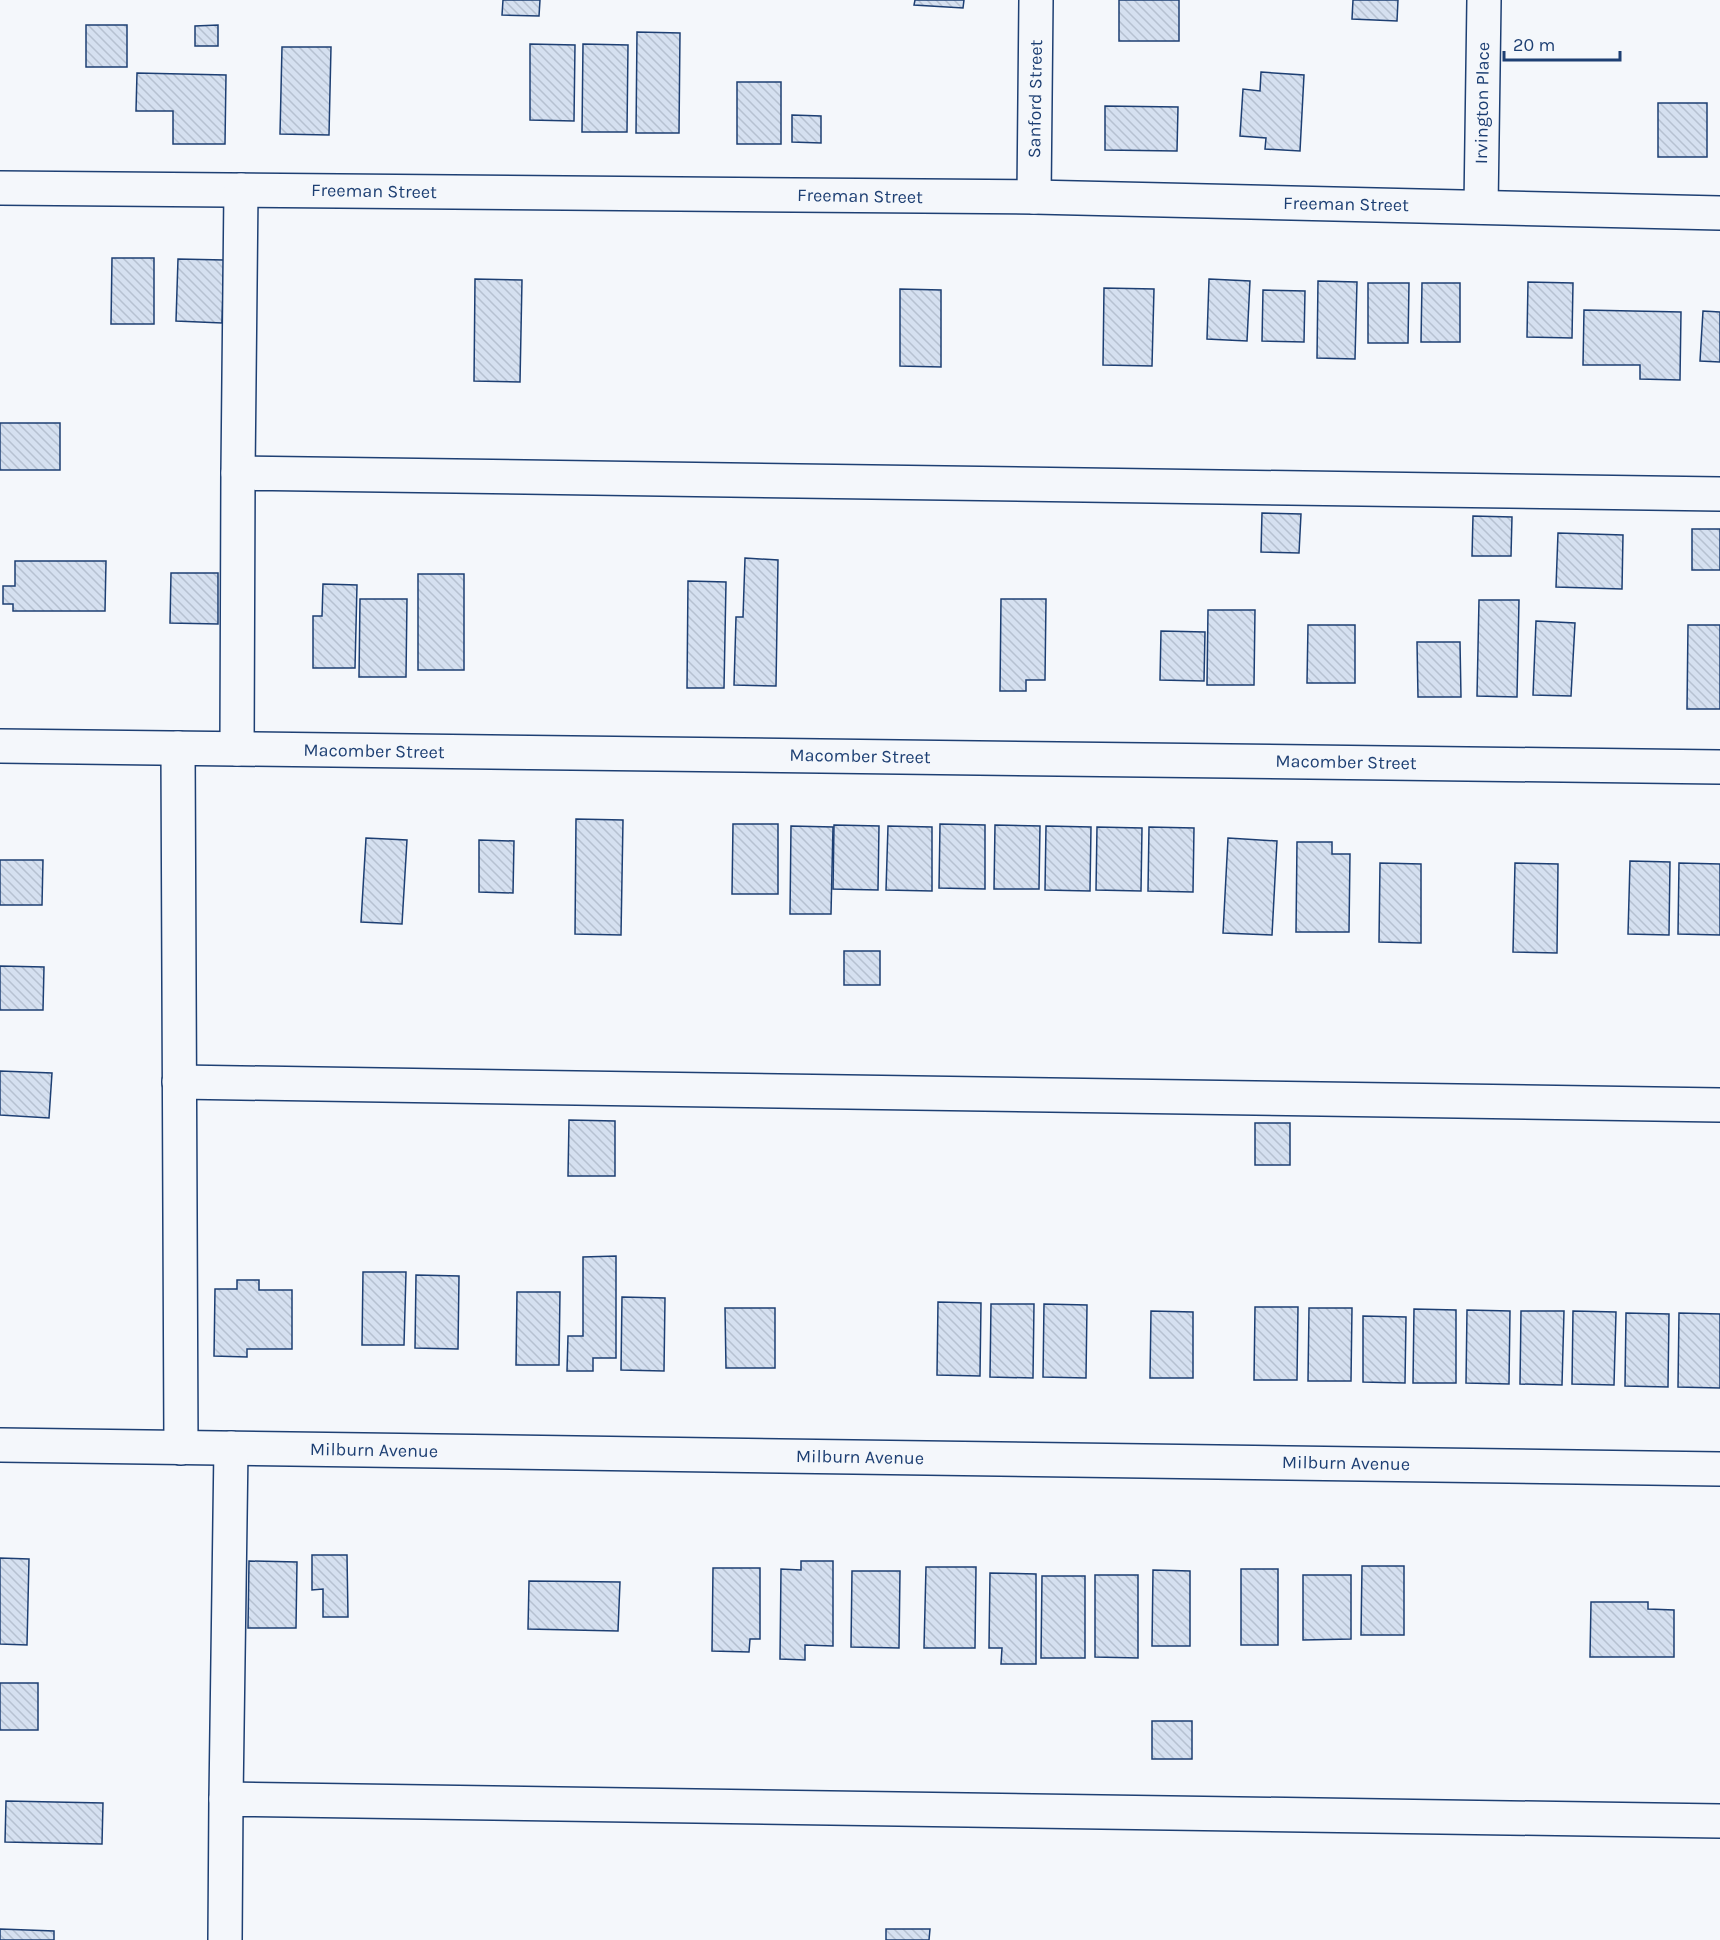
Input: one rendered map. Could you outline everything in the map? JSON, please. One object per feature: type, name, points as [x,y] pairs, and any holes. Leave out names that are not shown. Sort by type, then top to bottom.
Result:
[{"type":"street","name":"Sanford Street","points":[[1034,197],[1036,0]]},
{"type":"street","name":"Irvington Place","points":[[1481,207],[1484,0]]},
{"type":"street","name":"Freeman Street","points":[[0,188],[1034,197],[1720,213]]},
{"type":"street","points":[[237,749],[241,190]]},
{"type":"street","points":[[238,473],[1720,494]]},
{"type":"street","name":"Macomber Street","points":[[0,746],[1720,767]]},
{"type":"street","points":[[178,748],[181,1448]]},
{"type":"street","points":[[179,1082],[1720,1105]]},
{"type":"street","name":"Milburn Avenue","points":[[0,1445],[1720,1469]]},
{"type":"street","points":[[225,1940],[231,1448]]},
{"type":"street","points":[[226,1799],[1720,1821]]},
{"type":"building","points":[[503,0],[540,0],[539,16],[502,15]]},
{"type":"building","points":[[915,0],[964,0],[963,8],[914,5]]},
{"type":"building","points":[[1119,0],[1179,0],[1179,41],[1119,41]]},
{"type":"building","points":[[1353,0],[1398,0],[1397,21],[1352,19]]},
{"type":"building","points":[[86,25],[127,25],[127,67],[86,67]]},
{"type":"building","points":[[218,25],[218,46],[195,46],[195,26]]},
{"type":"building","points":[[637,32],[680,33],[679,133],[636,133]]},
{"type":"building","points":[[530,44],[575,45],[574,121],[530,120]]},
{"type":"building","points":[[583,44],[628,45],[627,132],[582,132]]},
{"type":"building","points":[[282,47],[331,47],[329,135],[280,134]]},
{"type":"building","points":[[1261,72],[1304,75],[1300,151],[1265,149],[1266,138],[1240,136],[1243,89],[1260,91]]},
{"type":"building","points":[[137,73],[226,75],[225,144],[173,144],[173,111],[136,111]]},
{"type":"building","points":[[737,82],[781,82],[781,144],[737,144]]},
{"type":"building","points":[[1658,103],[1707,103],[1707,157],[1658,157]]},
{"type":"building","points":[[1105,106],[1178,107],[1177,151],[1105,150]]},
{"type":"building","points":[[792,115],[821,116],[821,143],[792,142]]},
{"type":"building","points":[[112,258],[154,258],[154,324],[111,324]]},
{"type":"building","points":[[178,259],[224,260],[222,323],[176,321]]},
{"type":"building","points":[[475,279],[522,280],[520,382],[474,381]]},
{"type":"building","points":[[1209,279],[1250,281],[1247,341],[1207,339]]},
{"type":"building","points":[[1318,281],[1357,282],[1355,359],[1317,358]]},
{"type":"building","points":[[1528,282],[1573,283],[1572,338],[1527,337]]},
{"type":"building","points":[[1368,283],[1409,283],[1408,343],[1368,343]]},
{"type":"building","points":[[1422,283],[1460,283],[1460,342],[1421,342]]},
{"type":"building","points":[[1104,288],[1154,289],[1152,366],[1103,365]]},
{"type":"building","points":[[900,289],[941,290],[941,367],[900,366]]},
{"type":"building","points":[[1263,290],[1305,291],[1304,342],[1262,341]]},
{"type":"building","points":[[1584,310],[1681,312],[1680,380],[1640,379],[1640,365],[1583,365]]},
{"type":"building","points":[[1703,311],[1720,312],[1720,362],[1700,361]]},
{"type":"building","points":[[0,423],[60,423],[60,470],[0,470]]},
{"type":"building","points":[[1262,513],[1301,514],[1299,553],[1261,552]]},
{"type":"building","points":[[1473,516],[1512,517],[1511,556],[1472,556]]},
{"type":"building","points":[[1692,529],[1720,529],[1720,570],[1692,570]]},
{"type":"building","points":[[1558,533],[1623,535],[1622,589],[1556,587]]},
{"type":"building","points":[[745,558],[778,560],[776,686],[734,685],[736,617],[743,617]]},
{"type":"building","points":[[15,561],[106,561],[105,611],[13,611],[13,604],[3,604],[3,586],[15,586]]},
{"type":"building","points":[[171,573],[218,573],[218,624],[170,623]]},
{"type":"building","points":[[418,574],[464,574],[464,670],[418,670]]},
{"type":"building","points":[[688,581],[726,582],[724,688],[687,688]]},
{"type":"building","points":[[323,584],[357,585],[355,668],[313,668],[313,616],[322,616]]},
{"type":"building","points":[[360,599],[407,599],[406,677],[359,677]]},
{"type":"building","points":[[1001,599],[1046,599],[1045,680],[1026,680],[1026,691],[1000,691]]},
{"type":"building","points":[[1479,600],[1519,600],[1517,697],[1477,696]]},
{"type":"building","points":[[1208,610],[1255,610],[1254,685],[1207,685]]},
{"type":"building","points":[[1536,621],[1575,623],[1571,696],[1533,695]]},
{"type":"building","points":[[1308,625],[1355,625],[1355,683],[1307,683]]},
{"type":"building","points":[[1688,625],[1720,625],[1720,709],[1687,709]]},
{"type":"building","points":[[1161,631],[1205,632],[1204,681],[1160,680]]},
{"type":"building","points":[[1417,642],[1460,642],[1461,697],[1418,697]]},
{"type":"building","points":[[576,819],[623,820],[621,935],[575,934]]},
{"type":"building","points":[[733,824],[778,824],[778,894],[732,894]]},
{"type":"building","points":[[940,824],[985,825],[985,889],[939,888]]},
{"type":"building","points":[[834,825],[879,826],[878,890],[833,889]]},
{"type":"building","points":[[995,825],[1040,826],[1039,889],[994,889]]},
{"type":"building","points":[[791,826],[833,827],[831,914],[790,914]]},
{"type":"building","points":[[888,826],[932,827],[932,891],[886,890]]},
{"type":"building","points":[[1046,826],[1091,827],[1090,891],[1045,890]]},
{"type":"building","points":[[1097,827],[1142,828],[1141,891],[1096,890]]},
{"type":"building","points":[[1149,827],[1194,828],[1193,892],[1148,891]]},
{"type":"building","points":[[366,838],[407,840],[402,924],[361,922]]},
{"type":"building","points":[[1228,838],[1277,841],[1272,935],[1223,933]]},
{"type":"building","points":[[479,840],[514,841],[513,893],[479,892]]},
{"type":"building","points":[[1297,842],[1332,842],[1332,854],[1350,854],[1349,932],[1296,932]]},
{"type":"building","points":[[0,860],[43,860],[42,905],[0,905]]},
{"type":"building","points":[[1630,861],[1670,862],[1669,935],[1628,934]]},
{"type":"building","points":[[1380,863],[1421,864],[1421,943],[1379,942]]},
{"type":"building","points":[[1515,863],[1558,864],[1557,953],[1513,952]]},
{"type":"building","points":[[1679,863],[1720,864],[1720,935],[1678,934]]},
{"type":"building","points":[[844,951],[880,951],[880,985],[844,985]]},
{"type":"building","points":[[0,966],[44,967],[43,1010],[0,1010]]},
{"type":"building","points":[[0,1071],[52,1073],[49,1118],[0,1115]]},
{"type":"building","points":[[569,1120],[615,1121],[615,1176],[568,1176]]},
{"type":"building","points":[[1255,1123],[1290,1123],[1290,1165],[1255,1165]]},
{"type":"building","points":[[616,1256],[616,1358],[593,1358],[593,1371],[567,1371],[568,1336],[583,1336],[583,1257]]},
{"type":"building","points":[[363,1272],[406,1272],[404,1345],[362,1345]]},
{"type":"building","points":[[416,1275],[459,1276],[458,1349],[415,1348]]},
{"type":"building","points":[[237,1280],[259,1280],[259,1290],[292,1290],[292,1349],[247,1349],[247,1357],[214,1356],[215,1289],[237,1289]]},
{"type":"building","points":[[517,1292],[560,1292],[559,1365],[516,1365]]},
{"type":"building","points":[[622,1297],[665,1298],[664,1371],[621,1370]]},
{"type":"building","points":[[938,1302],[981,1303],[980,1376],[937,1375]]},
{"type":"building","points":[[991,1304],[1034,1304],[1033,1378],[990,1377]]},
{"type":"building","points":[[1044,1304],[1087,1305],[1086,1378],[1043,1377]]},
{"type":"building","points":[[1255,1307],[1298,1307],[1297,1380],[1254,1380]]},
{"type":"building","points":[[725,1308],[775,1308],[775,1368],[726,1368]]},
{"type":"building","points":[[1309,1308],[1352,1308],[1351,1381],[1308,1381]]},
{"type":"building","points":[[1414,1309],[1456,1310],[1456,1383],[1413,1383]]},
{"type":"building","points":[[1467,1310],[1510,1311],[1509,1384],[1466,1383]]},
{"type":"building","points":[[1151,1311],[1193,1312],[1193,1378],[1150,1378]]},
{"type":"building","points":[[1521,1311],[1564,1311],[1562,1385],[1520,1384]]},
{"type":"building","points":[[1573,1311],[1616,1312],[1614,1385],[1572,1384]]},
{"type":"building","points":[[1626,1313],[1669,1314],[1668,1387],[1625,1386]]},
{"type":"building","points":[[1679,1313],[1720,1314],[1720,1388],[1678,1387]]},
{"type":"building","points":[[1363,1316],[1406,1317],[1405,1383],[1363,1382]]},
{"type":"building","points":[[312,1555],[347,1555],[348,1617],[323,1617],[323,1589],[312,1590]]},
{"type":"building","points":[[0,1558],[29,1559],[27,1645],[0,1644]]},
{"type":"building","points":[[249,1561],[297,1562],[296,1628],[248,1628]]},
{"type":"building","points":[[801,1561],[833,1561],[833,1646],[805,1645],[805,1660],[780,1659],[781,1569],[801,1570]]},
{"type":"building","points":[[1362,1566],[1404,1566],[1404,1635],[1361,1635]]},
{"type":"building","points":[[926,1567],[976,1567],[975,1648],[924,1648]]},
{"type":"building","points":[[713,1568],[760,1568],[760,1639],[750,1639],[749,1652],[712,1651]]},
{"type":"building","points":[[1241,1569],[1278,1569],[1278,1645],[1241,1645]]},
{"type":"building","points":[[1153,1570],[1190,1571],[1190,1646],[1152,1646]]},
{"type":"building","points":[[852,1571],[900,1571],[899,1648],[851,1647]]},
{"type":"building","points":[[990,1573],[1036,1574],[1036,1664],[1001,1664],[1002,1648],[989,1648]]},
{"type":"building","points":[[1095,1575],[1138,1575],[1138,1658],[1095,1657]]},
{"type":"building","points":[[1303,1575],[1351,1575],[1351,1639],[1303,1640]]},
{"type":"building","points":[[1042,1576],[1085,1576],[1085,1658],[1041,1658]]},
{"type":"building","points":[[529,1581],[620,1582],[618,1631],[528,1629]]},
{"type":"building","points":[[1591,1602],[1648,1602],[1648,1609],[1674,1610],[1674,1657],[1590,1657]]},
{"type":"building","points":[[0,1683],[38,1683],[38,1730],[0,1730]]},
{"type":"building","points":[[1152,1721],[1192,1721],[1192,1759],[1152,1759]]},
{"type":"building","points":[[6,1801],[103,1803],[102,1844],[5,1842]]},
{"type":"building","points":[[0,1929],[54,1931],[54,1940],[0,1940]]},
{"type":"building","points":[[886,1929],[930,1929],[929,1940],[886,1940]]}]
